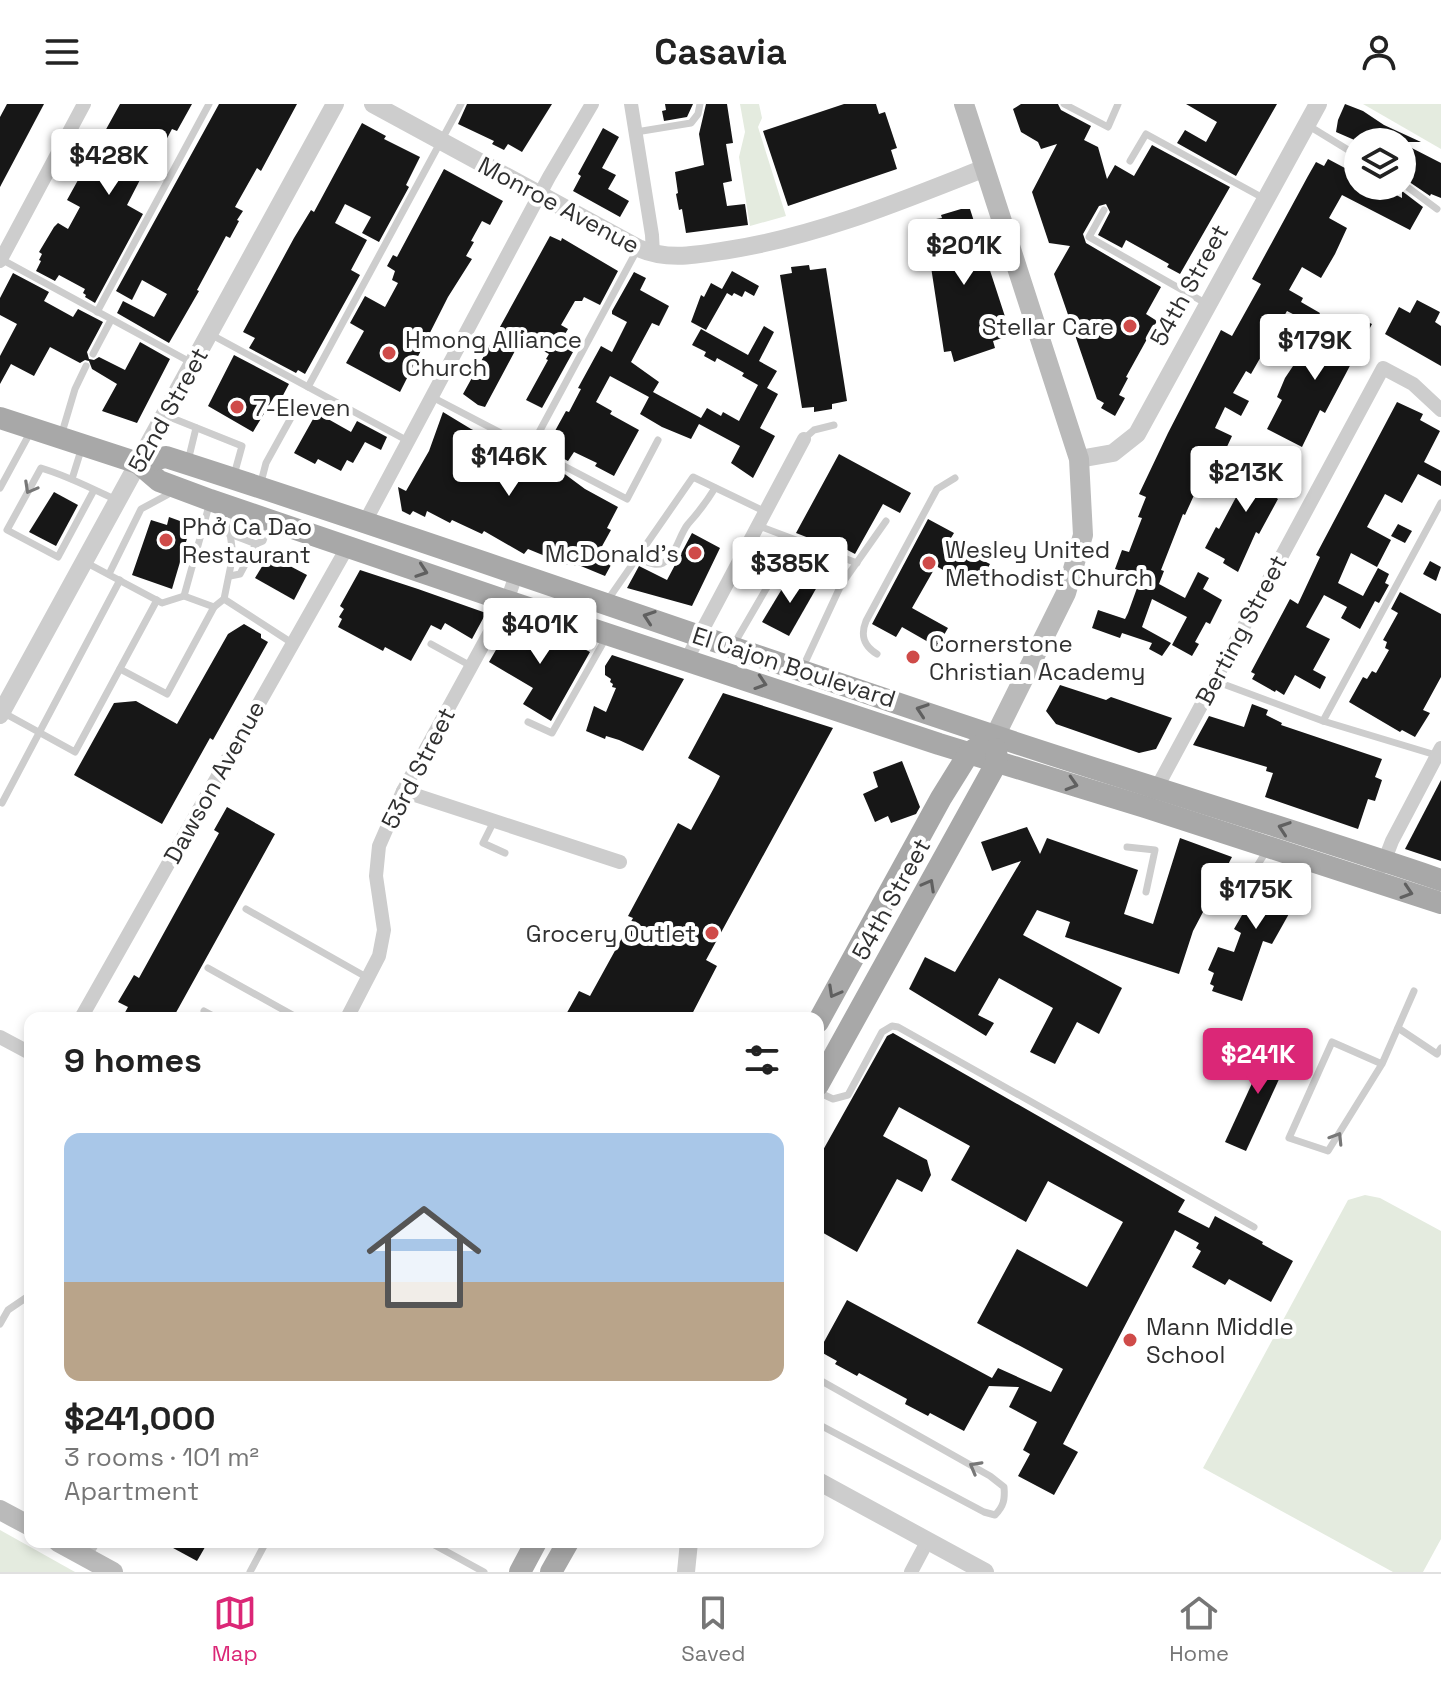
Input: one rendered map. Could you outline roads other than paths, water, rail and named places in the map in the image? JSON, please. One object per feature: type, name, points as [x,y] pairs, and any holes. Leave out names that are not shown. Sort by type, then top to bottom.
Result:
[{"type":"main road","points":[[964,104],[1079,459],[1083,535],[1066,593],[995,736],[997,762]]},
{"type":"main road","name":"El Cajon Boulevard","points":[[2,423],[32,429],[138,463],[159,481],[210,500],[969,753],[1151,797],[1379,871],[1441,903]]},
{"type":"main road","name":"El Cajon Boulevard","points":[[138,463],[166,457],[366,520],[995,736],[1151,797],[1268,848],[1379,871],[1441,880]]},
{"type":"main road","name":"54th Street","points":[[823,1012],[941,798],[969,753],[995,736]]},
{"type":"main road","name":"54th Street","points":[[824,1074],[997,762]]},
{"type":"main road","points":[[0,1510],[24,1523]]},
{"type":"main road","points":[[520,1572],[533,1548]]},
{"type":"main road","points":[[551,1572],[565,1548]]},
{"type":"main road","points":[[92,1550],[113,1572]]},
{"type":"street","points":[[1,260],[84,104]]},
{"type":"street","name":"52nd Street","points":[[1,713],[335,104]]},
{"type":"street","name":"Monroe Avenue","points":[[373,104],[645,251],[679,257],[767,244],[864,216],[985,168]]},
{"type":"street","points":[[366,520],[539,195],[592,104]]},
{"type":"street","points":[[631,104],[652,235],[645,251]]},
{"type":"street","name":"54th Street","points":[[1079,459],[1113,453],[1137,434],[1318,104]]},
{"type":"street","name":"Berting Street","points":[[1151,797],[1383,368],[1413,384],[1441,410]]},
{"type":"street","points":[[687,659],[804,439]]},
{"type":"street","name":"Dawson Avenue","points":[[84,1012],[348,546]]},
{"type":"street","name":"53rd Street","points":[[350,1012],[379,956],[384,930],[376,876],[379,846],[403,791],[507,601],[517,572]]},
{"type":"street","points":[[1379,871],[1440,754]]},
{"type":"street","points":[[403,791],[620,862]]},
{"type":"street","points":[[0,1037],[24,1050]]},
{"type":"street","points":[[824,1484],[985,1572]]},
{"type":"street","points":[[911,1572],[928,1540]]},
{"type":"lane","points":[[97,312],[209,104]]},
{"type":"lane","points":[[308,387],[461,104]]},
{"type":"lane","points":[[636,132],[691,123],[698,114],[700,104]]},
{"type":"lane","points":[[1064,104],[1108,127],[1118,104]]},
{"type":"lane","points":[[1307,125],[1344,147]]},
{"type":"lane","points":[[1130,161],[1146,134],[1266,199]]},
{"type":"lane","points":[[1416,193],[1437,209]]},
{"type":"lane","points":[[1104,210],[1089,237],[1208,304]]},
{"type":"lane","points":[[530,449],[645,251]]},
{"type":"lane","points":[[1,260],[193,363]]},
{"type":"lane","points":[[93,354],[111,320]]},
{"type":"lane","points":[[209,333],[408,441]]},
{"type":"lane","points":[[60,438],[75,389],[86,366]]},
{"type":"lane","points":[[432,397],[627,499],[658,440]]},
{"type":"lane","points":[[164,415],[242,446],[233,479]]},
{"type":"lane","points":[[259,487],[266,463],[292,416]]},
{"type":"lane","points":[[804,439],[814,430],[834,425]]},
{"type":"lane","points":[[187,464],[196,428]]},
{"type":"lane","points":[[0,488],[32,429]]},
{"type":"lane","points":[[72,479],[83,446]]},
{"type":"lane","points":[[94,490],[58,557],[7,530],[41,468],[72,479],[118,501]]},
{"type":"lane","points":[[606,603],[693,477],[767,512]]},
{"type":"lane","points":[[877,654],[863,638],[866,621],[937,489],[955,478]]},
{"type":"lane","points":[[109,574],[141,509],[167,495],[171,485]]},
{"type":"lane","points":[[638,558],[654,564],[662,563],[669,557],[715,488]]},
{"type":"lane","points":[[184,596],[210,500]]},
{"type":"lane","points":[[1323,721],[1441,503]]},
{"type":"lane","points":[[120,669],[167,694],[214,607],[224,599],[233,555],[230,533],[238,509]]},
{"type":"lane","points":[[230,576],[240,574],[256,544],[263,541],[270,520]]},
{"type":"lane","points":[[801,669],[841,585],[886,521]]},
{"type":"lane","points":[[204,524],[256,544]]},
{"type":"lane","points":[[759,526],[857,563]]},
{"type":"lane","points":[[748,547],[780,565]]},
{"type":"lane","points":[[83,561],[162,603],[184,596],[214,607]]},
{"type":"lane","points":[[733,646],[780,565],[789,561],[841,585]]},
{"type":"lane","points":[[2,803],[120,580]]},
{"type":"lane","points":[[224,599],[293,643]]},
{"type":"lane","points":[[1,713],[75,752],[157,600]]},
{"type":"lane","points":[[528,722],[552,733],[608,634]]},
{"type":"lane","points":[[431,644],[471,666]]},
{"type":"lane","points":[[1213,680],[1323,721],[1440,754]]},
{"type":"lane","points":[[494,821],[483,843],[505,853]]},
{"type":"lane","points":[[1127,847],[1155,850],[1146,892]]},
{"type":"lane","points":[[1231,908],[1268,848]]},
{"type":"lane","points":[[246,909],[368,978]]},
{"type":"lane","points":[[208,968],[287,1012]]},
{"type":"lane","points":[[1382,1064],[1332,1042],[1289,1138],[1328,1151],[1382,1064],[1414,991]]},
{"type":"lane","points":[[824,1095],[833,1099],[848,1095],[882,1032],[892,1026],[898,1027],[1254,1227]]},
{"type":"lane","points":[[1398,1028],[1437,1054],[1441,1048]]},
{"type":"lane","points":[[0,1324],[8,1310],[24,1299]]},
{"type":"lane","points":[[824,1382],[990,1476],[1004,1487],[1002,1508],[995,1515],[984,1512],[824,1427]]},
{"type":"lane","points":[[250,1572],[263,1548]]},
{"type":"lane","points":[[440,1548],[484,1572]]},
{"type":"place","name":"Stellar Care","points":[[1130,326]]},
{"type":"place","name":"Hmong Alliance Church","points":[[389,353]]},
{"type":"place","name":"7-Eleven","points":[[237,407]]},
{"type":"place","name":"Phở Ca Dao Restaurant","points":[[166,540]]},
{"type":"place","name":"McDonald's","points":[[695,553]]},
{"type":"place","name":"Wesley United Methodist Church","points":[[929,563]]},
{"type":"place","name":"Cornerstone Christian Academy","points":[[913,657]]},
{"type":"place","name":"Grocery Outlet","points":[[712,933]]},
{"type":"place","name":"Mann Middle School","points":[[1130,1340]]}]
